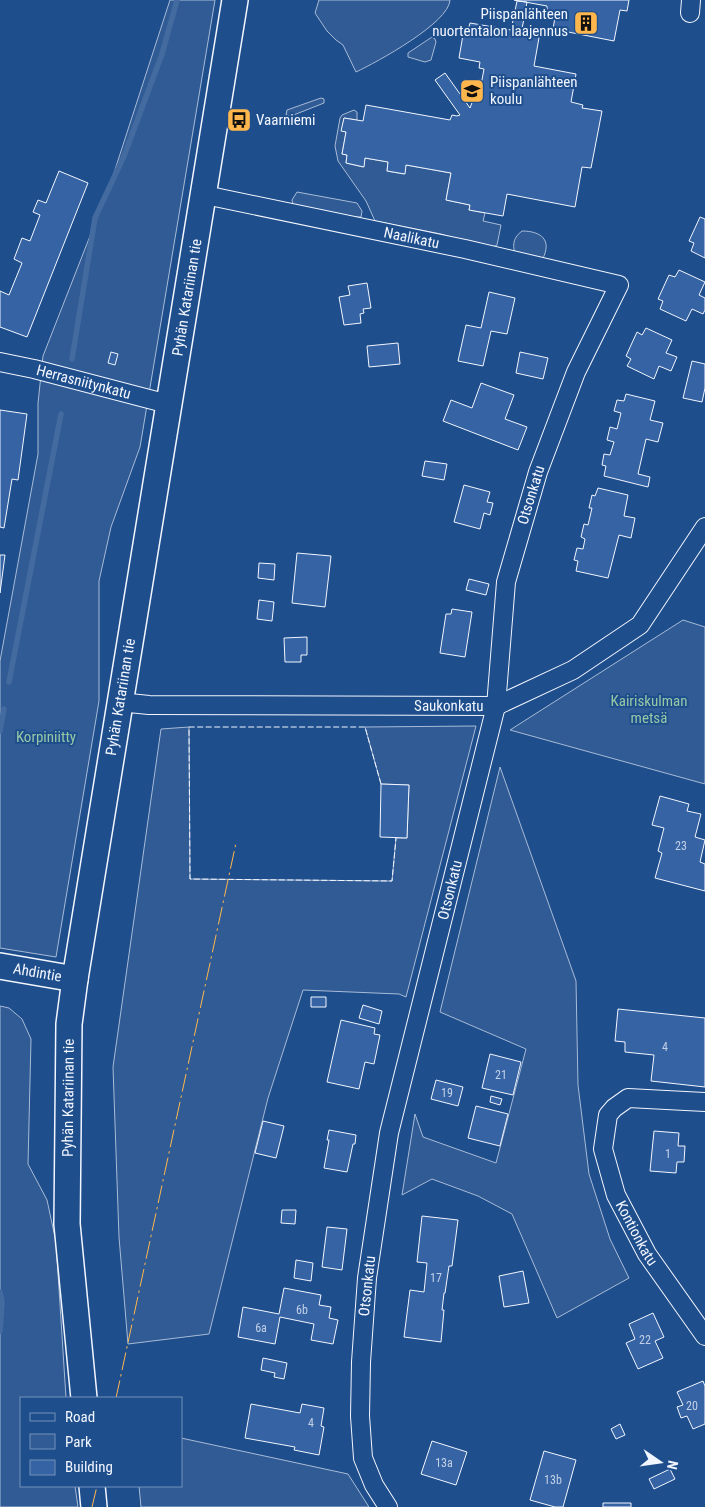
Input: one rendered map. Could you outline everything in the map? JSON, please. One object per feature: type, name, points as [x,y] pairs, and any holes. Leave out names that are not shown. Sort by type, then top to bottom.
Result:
[{"type":"street","name":"Pyhän Katariinan tie","points":[[84,1397],[67,1224],[70,1024],[75,979],[118,702],[205,195],[235,0]]},
{"type":"street","name":"Naalikatu","points":[[205,195],[465,249],[619,285]]},
{"type":"street","name":"Otsonkatu","points":[[388,1507],[374,1485],[363,1458],[360,1416],[361,1362],[367,1278],[389,1133],[496,706],[506,582],[535,481],[576,372],[619,285]]},
{"type":"street","name":"Herrasniitynkatu","points":[[0,362],[168,404]]},
{"type":"street","name":"Saukonkatu","points":[[118,702],[148,705],[496,706],[573,670],[640,625],[705,527]]},
{"type":"street","name":"Ahdintie","points":[[0,966],[75,979]]},
{"type":"street","name":"Kontionkatu","points":[[705,1102],[628,1098],[614,1108],[608,1116],[604,1149],[616,1196],[647,1254],[705,1336]]},
{"type":"street","points":[[92,1487],[94,1507]]},
{"type":"green space","name":"Korpiniitty","points":[[170,0],[215,0],[140,447],[111,527],[99,581],[99,701],[56,957],[0,948],[0,661],[38,454],[38,403],[43,356],[110,185]]},
{"type":"green space","points":[[319,0],[450,0],[447,9],[438,20],[411,41],[356,72],[343,45],[327,31],[315,13]]},
{"type":"green space","points":[[432,37],[436,42],[431,60],[425,62],[408,57],[408,53]]},
{"type":"green space","points":[[321,98],[324,99],[324,103],[291,116],[286,115],[287,110]]},
{"type":"green space","points":[[354,110],[357,112],[357,120],[344,118],[342,130],[346,132],[342,154],[347,155],[346,163],[363,167],[365,158],[388,162],[387,171],[404,174],[406,165],[451,173],[446,200],[470,205],[469,210],[485,213],[483,221],[501,225],[497,245],[489,249],[441,234],[375,221],[366,201],[338,161],[335,146],[340,118],[342,115]]},
{"type":"green space","points":[[297,192],[357,203],[362,211],[361,217],[293,205],[292,200]]},
{"type":"green space","points":[[522,231],[529,231],[540,235],[546,242],[542,260],[515,253],[514,241]]},
{"type":"green space","name":"Kairiskulman metsä","points":[[683,620],[705,627],[705,784],[510,730]]},
{"type":"green space","points":[[476,726],[406,997],[399,994],[303,990],[268,1098],[209,1334],[128,1344],[119,1237],[113,1067],[161,729],[189,727],[190,879],[392,881],[396,838],[407,838],[409,785],[381,784],[365,727]]},
{"type":"green space","points":[[500,767],[576,981],[578,1085],[589,1174],[610,1239],[629,1278],[557,1318],[512,1214],[478,1196],[432,1179],[402,1195],[415,1114],[423,1137],[496,1163],[526,1049],[440,1012]]},
{"type":"green space","points":[[0,1006],[9,1008],[22,1019],[31,1039],[28,1164],[47,1200],[56,1242],[66,1397],[20,1397],[20,1487],[75,1487],[78,1507],[0,1507]]},
{"type":"green space","points":[[182,1438],[348,1474],[369,1507],[141,1507],[139,1487],[182,1487]]},
{"type":"building","name":"Piispanlähteen nuortentalon laajennus","points":[[514,0],[629,0],[627,11],[620,10],[614,41],[553,29],[555,17],[549,16],[547,6]]},
{"type":"building","points":[[517,1],[527,2],[522,29],[540,32],[534,66],[576,74],[571,102],[583,105],[582,108],[602,111],[591,168],[582,167],[575,207],[507,194],[503,216],[469,210],[470,205],[446,200],[451,173],[406,165],[405,174],[387,171],[388,162],[365,158],[364,167],[346,163],[347,155],[342,154],[346,132],[341,131],[344,118],[363,121],[366,105],[450,120],[452,115],[460,115],[435,80],[445,73],[470,108],[473,100],[478,101],[484,69],[479,68],[480,62],[459,58],[464,29],[468,30],[470,23],[511,30]]},
{"type":"building","points":[[59,171],[88,183],[27,337],[0,327],[0,291],[9,295],[22,263],[14,259],[22,238],[30,241],[40,215],[33,212],[38,200],[46,203]]},
{"type":"building","points":[[700,217],[705,219],[705,258],[691,251],[694,243],[689,241]]},
{"type":"building","points":[[679,270],[705,282],[699,295],[705,298],[705,310],[703,314],[692,309],[686,321],[660,309],[663,301],[658,299],[669,275],[675,277]]},
{"type":"building","points":[[367,283],[371,308],[363,309],[364,313],[360,314],[361,323],[344,325],[339,297],[350,295],[348,286]]},
{"type":"building","points":[[489,292],[515,298],[507,334],[491,331],[483,366],[458,361],[466,325],[481,328]]},
{"type":"building","points":[[646,328],[672,340],[666,353],[677,357],[671,371],[659,366],[654,379],[627,366],[631,359],[626,356],[637,332],[642,335]]},
{"type":"building","points":[[398,343],[400,364],[369,367],[367,346]]},
{"type":"building","points":[[111,352],[118,354],[115,365],[108,363]]},
{"type":"building","points":[[520,352],[548,358],[543,379],[516,373]]},
{"type":"building","points":[[692,361],[705,364],[705,388],[702,402],[683,398]]},
{"type":"building","points":[[481,383],[514,395],[505,419],[527,427],[518,450],[443,421],[451,400],[472,408]]},
{"type":"building","points":[[626,394],[655,401],[650,420],[663,423],[658,442],[646,439],[638,474],[650,477],[648,487],[604,476],[606,466],[602,465],[604,454],[610,455],[614,442],[607,440],[610,427],[617,429],[621,413],[614,411],[617,400],[624,401]]},
{"type":"building","points":[[0,410],[27,414],[18,480],[12,479],[4,528],[0,527]]},
{"type":"building","points":[[425,461],[447,464],[444,480],[422,476]]},
{"type":"building","points":[[464,485],[490,492],[487,502],[493,503],[490,515],[484,513],[480,529],[454,522]]},
{"type":"building","points":[[598,488],[628,495],[624,516],[635,518],[631,538],[619,535],[608,578],[576,571],[578,561],[574,560],[577,548],[583,549],[585,539],[581,537],[584,524],[588,525],[592,508],[589,508],[592,495],[595,496]]},
{"type":"building","points":[[297,553],[331,556],[325,607],[292,603]]},
{"type":"building","points":[[0,555],[5,555],[0,593]]},
{"type":"building","points":[[259,563],[275,564],[274,580],[258,578]]},
{"type":"building","points":[[469,579],[489,584],[486,595],[466,590]]},
{"type":"building","points":[[259,600],[274,602],[272,621],[257,619]]},
{"type":"building","points":[[452,609],[472,612],[465,657],[440,653],[446,614],[451,614]]},
{"type":"building","points":[[307,637],[307,655],[301,655],[301,662],[285,662],[284,638]]},
{"type":"building","points":[[381,784],[409,785],[407,838],[380,837]]},
{"type":"building","points":[[660,796],[689,804],[687,811],[701,814],[695,837],[705,840],[700,862],[705,864],[705,891],[655,878],[662,853],[658,851],[664,828],[652,825]]},
{"type":"building","points":[[311,997],[326,997],[326,1007],[311,1007]]},
{"type":"building","points":[[363,1005],[382,1011],[379,1024],[359,1018]]},
{"type":"building","points":[[618,1009],[705,1018],[705,1087],[651,1081],[654,1055],[625,1052],[625,1042],[615,1041]]},
{"type":"building","points":[[341,1020],[375,1028],[374,1034],[380,1035],[374,1064],[365,1062],[359,1089],[327,1082]]},
{"type":"building","points":[[490,1054],[521,1062],[513,1095],[482,1088]]},
{"type":"building","points":[[436,1080],[463,1087],[458,1106],[431,1099]]},
{"type":"building","points":[[491,1096],[502,1099],[500,1105],[490,1102]]},
{"type":"building","points":[[476,1106],[508,1114],[500,1146],[468,1138]]},
{"type":"building","points":[[263,1121],[284,1126],[276,1158],[255,1153]]},
{"type":"building","points":[[329,1130],[356,1135],[347,1172],[324,1168]]},
{"type":"building","points":[[654,1131],[679,1133],[678,1146],[685,1146],[684,1162],[677,1162],[676,1173],[650,1171]]},
{"type":"building","points":[[282,1210],[296,1210],[295,1224],[281,1223]]},
{"type":"building","points":[[422,1216],[458,1220],[452,1266],[449,1266],[444,1293],[441,1342],[404,1337],[410,1290],[424,1292],[427,1263],[417,1262]]},
{"type":"building","points":[[327,1227],[347,1229],[342,1270],[322,1267]]},
{"type":"building","points":[[296,1260],[313,1263],[311,1281],[294,1278]]},
{"type":"building","points":[[523,1271],[529,1303],[504,1307],[499,1276]]},
{"type":"building","points":[[284,1288],[321,1295],[319,1305],[331,1307],[329,1318],[338,1320],[333,1344],[311,1340],[314,1324],[280,1317],[275,1344],[238,1337],[243,1307],[279,1314]]},
{"type":"building","points":[[653,1313],[664,1337],[655,1341],[663,1358],[638,1369],[626,1343],[635,1339],[629,1324]]},
{"type":"building","points":[[263,1358],[287,1363],[284,1379],[274,1377],[275,1373],[261,1370]]},
{"type":"building","points":[[703,1381],[705,1386],[705,1424],[693,1429],[687,1416],[681,1418],[677,1407],[683,1405],[677,1392]]},
{"type":"building","points":[[251,1404],[300,1413],[302,1404],[324,1408],[321,1426],[324,1427],[319,1455],[294,1450],[295,1447],[245,1438]]},
{"type":"building","points":[[620,1424],[625,1435],[616,1439],[611,1429]]},
{"type":"building","points":[[432,1441],[467,1452],[456,1485],[421,1474]]},
{"type":"building","points":[[544,1451],[576,1460],[563,1507],[555,1507],[530,1500]]},
{"type":"building","points":[[670,1469],[675,1479],[654,1489],[649,1479]]},
{"type":"building","points":[[603,1503],[631,1503],[631,1507],[603,1507]]},
{"type":"waterway","points":[[72,359],[95,218],[124,156],[162,54],[177,0]]},
{"type":"waterway","points":[[9,682],[61,414]]},
{"type":"waterway","points":[[0,731],[4,709]]},
{"type":"waterway","points":[[0,1292],[2,1302],[0,1331]]},
{"type":"fence","points":[[381,784],[365,727],[189,727],[190,879],[392,881],[396,838]]},
{"type":"power","points":[[116,1397],[236,843]]},
{"type":"power","points":[[92,1507],[97,1487]]},
{"type":"place","name":"Piispanlähteen nuortentalon laajennus","points":[[586,23]]},
{"type":"place","name":"Piispanlähteen koulu","points":[[472,91]]},
{"type":"place","name":"Vaarniemi","points":[[239,120]]}]
